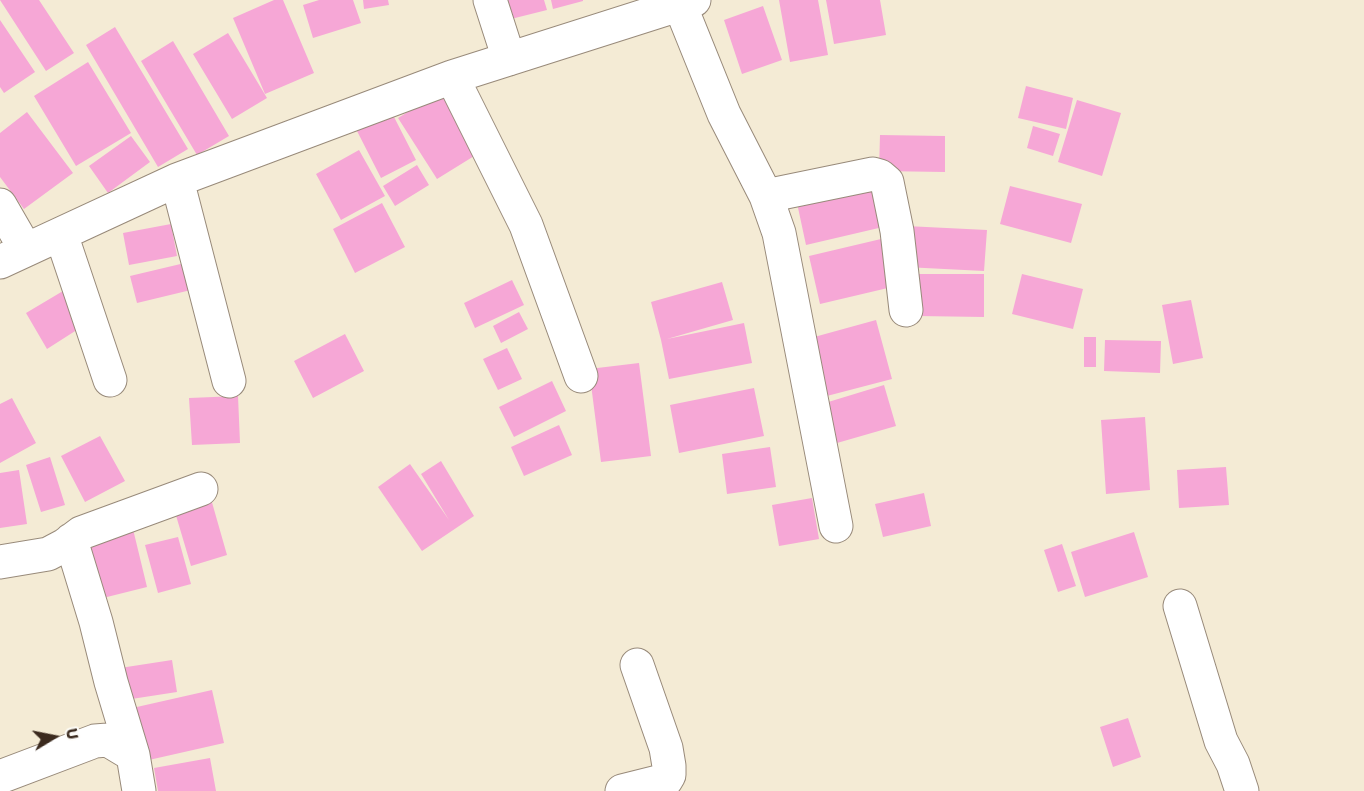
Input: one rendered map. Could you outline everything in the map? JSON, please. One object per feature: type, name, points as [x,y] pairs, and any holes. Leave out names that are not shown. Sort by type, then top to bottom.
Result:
[{"type":"street","points":[[490,0],[509,59]]},
{"type":"street","points":[[0,205],[13,256],[177,180],[452,77],[684,2],[724,114],[766,196],[779,233],[836,526]]},
{"type":"street","points":[[452,77],[526,225],[581,376]]},
{"type":"street","points":[[766,196],[873,174],[880,176],[887,182],[897,231],[906,310]]},
{"type":"street","points":[[177,180],[228,381]]},
{"type":"street","points":[[61,234],[110,380]]},
{"type":"street","points":[[0,561],[62,546],[81,533],[201,489]]},
{"type":"street","points":[[62,546],[96,622],[124,749],[139,791]]},
{"type":"street","points":[[1180,606],[1221,741],[1233,764],[1242,791]]},
{"type":"street","points":[[622,791],[666,780],[669,775],[666,748],[637,665]]},
{"type":"street","points":[[0,777],[95,741],[124,749]]},
{"type":"building","points":[[0,0],[39,0],[74,53],[46,71]]},
{"type":"building","points":[[274,0],[283,0],[314,73],[265,94],[233,18]]},
{"type":"building","points":[[319,0],[353,0],[361,23],[313,38],[303,5]]},
{"type":"building","points":[[363,0],[388,0],[389,5],[364,9]]},
{"type":"building","points":[[497,0],[544,0],[547,10],[503,21]]},
{"type":"building","points":[[551,0],[583,0],[583,1],[553,9]]},
{"type":"building","points":[[779,0],[818,0],[828,55],[790,62]]},
{"type":"building","points":[[826,0],[880,0],[886,35],[834,44]]},
{"type":"building","points":[[763,6],[782,60],[742,74],[724,20]]},
{"type":"building","points":[[0,20],[35,72],[4,93],[0,87]]},
{"type":"building","points":[[115,27],[188,149],[158,167],[86,45]]},
{"type":"building","points":[[228,33],[267,98],[232,119],[193,54]]},
{"type":"building","points":[[173,41],[229,136],[197,155],[141,61]]},
{"type":"building","points":[[88,62],[131,133],[76,166],[34,96]]},
{"type":"building","points":[[1026,86],[1073,98],[1066,129],[1018,118]]},
{"type":"building","points":[[440,92],[479,153],[437,179],[398,118]]},
{"type":"building","points":[[1077,100],[1121,113],[1102,176],[1058,162]]},
{"type":"building","points":[[27,112],[73,173],[24,209],[0,177],[0,133]]},
{"type":"building","points":[[392,113],[416,160],[381,178],[357,131]]},
{"type":"building","points":[[1033,126],[1060,134],[1053,156],[1027,148]]},
{"type":"building","points":[[880,135],[945,136],[945,172],[879,171]]},
{"type":"building","points":[[131,136],[150,162],[108,193],[89,166]]},
{"type":"building","points":[[359,150],[385,196],[341,220],[316,174]]},
{"type":"building","points":[[417,165],[429,185],[395,206],[383,186]]},
{"type":"building","points":[[873,186],[883,227],[806,245],[797,203]]},
{"type":"building","points":[[1010,186],[1082,204],[1071,243],[1000,224]]},
{"type":"building","points":[[382,203],[405,247],[355,273],[333,229]]},
{"type":"building","points":[[171,224],[177,256],[129,265],[123,233]]},
{"type":"building","points":[[906,226],[987,230],[984,271],[905,267]]},
{"type":"building","points":[[881,239],[892,287],[820,304],[809,256]]},
{"type":"building","points":[[189,262],[195,289],[137,303],[130,276]]},
{"type":"building","points":[[917,274],[984,274],[984,317],[918,316]]},
{"type":"building","points":[[1022,274],[1083,289],[1073,329],[1012,314]]},
{"type":"building","points":[[512,280],[524,305],[475,328],[464,303]]},
{"type":"building","points":[[722,282],[733,320],[667,339],[744,323],[752,363],[669,379],[651,302]]},
{"type":"building","points":[[63,291],[83,326],[47,349],[26,313]]},
{"type":"building","points":[[1191,300],[1203,358],[1173,364],[1162,305]]},
{"type":"building","points":[[519,312],[528,329],[501,343],[493,326]]},
{"type":"building","points":[[876,320],[892,379],[823,397],[807,339]]},
{"type":"building","points":[[345,334],[364,371],[313,398],[294,361]]},
{"type":"building","points":[[1084,337],[1096,337],[1096,367],[1084,367]]},
{"type":"building","points":[[1105,340],[1161,341],[1160,373],[1104,371]]},
{"type":"building","points":[[507,348],[522,379],[498,390],[483,359]]},
{"type":"building","points":[[639,363],[651,456],[601,462],[589,369]]},
{"type":"building","points":[[552,381],[566,411],[514,437],[499,407]]},
{"type":"building","points":[[884,385],[896,426],[837,443],[825,403]]},
{"type":"building","points":[[754,388],[764,436],[679,453],[670,405]]},
{"type":"building","points":[[238,396],[240,443],[192,445],[189,398]]},
{"type":"building","points":[[12,398],[36,443],[0,463],[0,404]]},
{"type":"building","points":[[1145,417],[1150,490],[1106,494],[1101,420]]},
{"type":"building","points":[[559,425],[572,455],[524,476],[511,447]]},
{"type":"building","points":[[100,436],[125,481],[85,502],[61,456]]},
{"type":"building","points":[[770,447],[776,487],[727,494],[722,454]]},
{"type":"building","points":[[50,457],[65,505],[41,512],[26,465]]},
{"type":"building","points":[[441,461],[474,516],[422,551],[378,487],[410,464],[449,520],[421,474]]},
{"type":"building","points":[[1226,467],[1229,505],[1179,508],[1177,470]]},
{"type":"building","points":[[19,470],[27,524],[0,528],[0,473]]},
{"type":"building","points":[[209,492],[227,555],[191,566],[172,502]]},
{"type":"building","points":[[924,493],[931,526],[883,537],[875,504]]},
{"type":"building","points":[[812,498],[819,539],[779,546],[772,505]]},
{"type":"building","points":[[132,525],[147,587],[95,600],[79,538]]},
{"type":"building","points":[[1134,532],[1148,577],[1085,597],[1071,552]]},
{"type":"building","points":[[178,537],[191,584],[158,593],[145,545]]},
{"type":"building","points":[[1062,544],[1076,586],[1058,592],[1044,550]]},
{"type":"building","points":[[172,660],[177,692],[125,700],[120,668]]},
{"type":"building","points":[[212,690],[224,743],[140,762],[128,709]]},
{"type":"building","points":[[1128,718],[1141,757],[1113,767],[1100,727]]},
{"type":"building","points":[[210,758],[216,791],[158,791],[154,768]]}]
